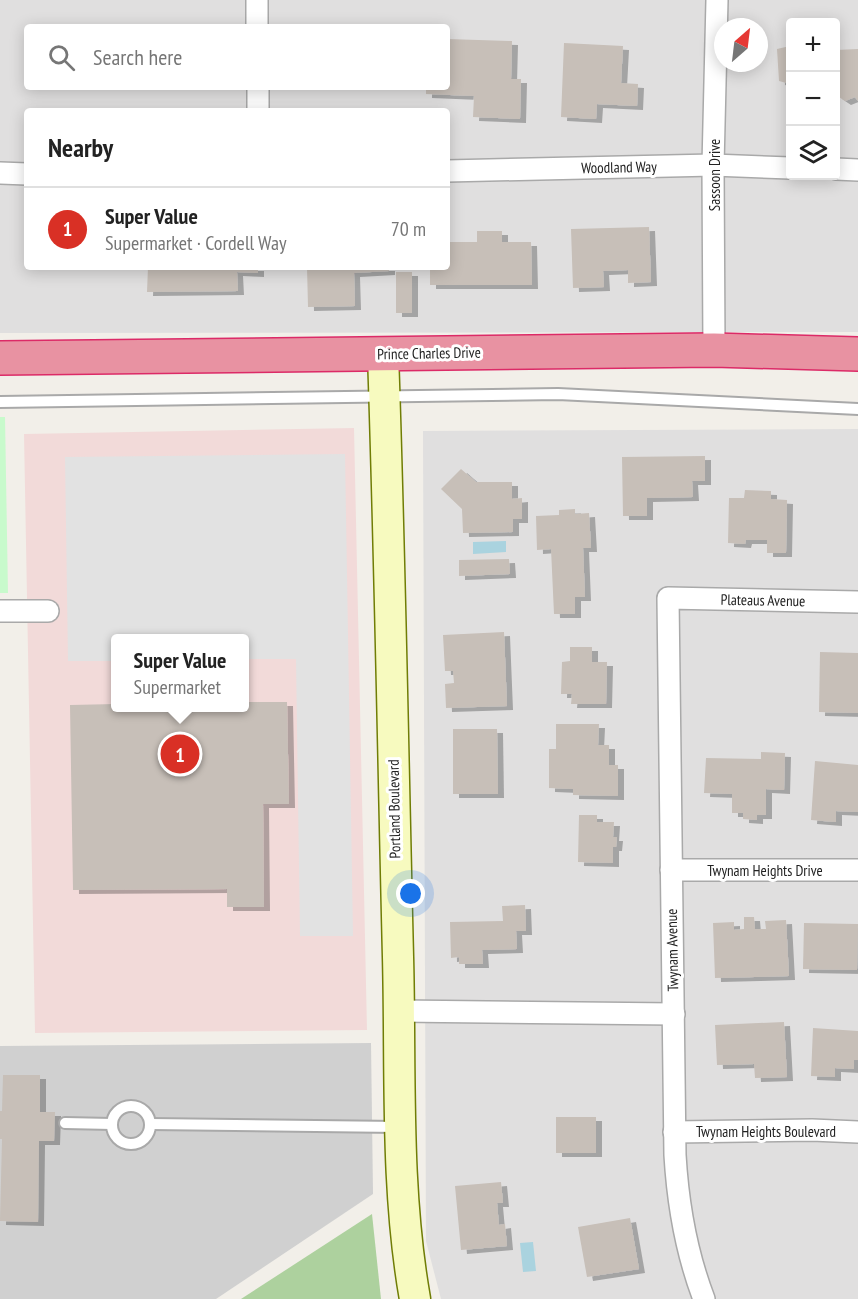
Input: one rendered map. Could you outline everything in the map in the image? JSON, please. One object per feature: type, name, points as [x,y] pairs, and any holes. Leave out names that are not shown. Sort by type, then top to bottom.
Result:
[{"type":"highway","name":"Prince Charles Drive","points":[[0,358],[714,350],[858,354]]},
{"type":"street","points":[[257,0],[257,24]]},
{"type":"street","name":"Sassoon Drive","points":[[714,350],[713,165],[717,0]]},
{"type":"street","points":[[258,90],[258,108]]},
{"type":"street","name":"Woodland Way","points":[[450,171],[713,165],[786,168]]},
{"type":"street","points":[[840,169],[858,170]]},
{"type":"street","points":[[0,173],[24,174]]},
{"type":"street","name":"Portland Boulevard","points":[[383,354],[400,1127],[405,1226],[415,1299]]},
{"type":"street","name":"Plateaus Avenue","points":[[668,598],[858,603]]},
{"type":"street","name":"Twynam Avenue","points":[[668,598],[674,1132],[682,1225],[693,1269],[704,1299]]},
{"type":"street","points":[[0,611],[48,611]]},
{"type":"street","name":"Twynam Heights Drive","points":[[671,870],[858,870]]},
{"type":"street","points":[[399,1011],[674,1014]]},
{"type":"street","name":"Twynam Heights Boulevard","points":[[674,1132],[812,1130],[858,1132]]},
{"type":"lane","points":[[0,402],[558,394],[858,409]]},
{"type":"lane","points":[[128,1107],[140,1109],[145,1113],[150,1124],[146,1136],[130,1144],[124,1143],[115,1136],[112,1124],[117,1112],[128,1107]]},
{"type":"lane","points":[[65,1123],[112,1124]]},
{"type":"lane","points":[[150,1124],[400,1127]]},
{"type":"shaded area","points":[[0,0],[858,0],[858,332],[0,333]]},
{"type":"shaded area","points":[[354,428],[367,1030],[35,1033],[24,434]]},
{"type":"shaded area","points":[[858,429],[858,1299],[441,1299],[426,1241],[423,431]]},
{"type":"shaded area","points":[[345,454],[353,936],[300,936],[296,659],[249,659],[249,634],[111,634],[111,661],[68,661],[65,457]]},
{"type":"shaded area","points":[[371,1043],[373,1194],[216,1299],[0,1299],[0,1046]]},
{"type":"green space","points":[[0,417],[5,417],[8,593],[0,593]]},
{"type":"green space","points":[[372,1214],[381,1299],[241,1299]]},
{"type":"water","points":[[506,541],[506,552],[473,554],[473,542]]},
{"type":"water","points":[[533,1242],[536,1271],[523,1272],[520,1243]]},
{"type":"building","points":[[450,39],[512,41],[511,79],[521,79],[520,119],[473,117],[474,96],[426,94],[426,90],[450,90]]},
{"type":"building","points":[[564,43],[623,46],[621,83],[638,84],[637,106],[597,104],[596,119],[561,117]]},
{"type":"building","points":[[786,47],[786,83],[779,81],[777,49]]},
{"type":"building","points":[[858,49],[858,101],[855,97],[845,101],[840,98],[840,50]]},
{"type":"building","points":[[649,227],[651,282],[628,283],[628,270],[603,271],[604,287],[573,288],[571,229]]},
{"type":"building","points":[[477,231],[502,231],[502,242],[531,242],[532,285],[430,285],[430,270],[450,270],[450,242],[477,242]]},
{"type":"building","points":[[148,270],[258,270],[258,273],[237,272],[238,291],[147,292]]},
{"type":"building","points":[[307,270],[389,270],[354,273],[355,306],[308,307]]},
{"type":"building","points":[[396,272],[412,272],[412,313],[396,313]]},
{"type":"building","points":[[705,456],[705,481],[692,481],[693,497],[647,498],[647,516],[623,516],[622,457]]},
{"type":"building","points":[[461,469],[476,482],[512,482],[512,499],[522,498],[522,519],[513,519],[513,532],[463,533],[462,509],[441,489]]},
{"type":"building","points":[[745,490],[771,491],[771,499],[787,500],[786,553],[767,553],[767,540],[746,540],[745,544],[728,543],[729,498],[744,498]]},
{"type":"building","points":[[575,509],[575,514],[589,513],[591,548],[583,548],[585,597],[575,597],[575,614],[554,614],[551,549],[537,550],[536,516],[559,515],[559,510]]},
{"type":"building","points":[[509,559],[510,574],[459,576],[459,560]]},
{"type":"building","points":[[504,632],[507,706],[446,708],[445,684],[454,683],[453,671],[445,671],[443,635]]},
{"type":"building","points":[[570,647],[592,647],[592,662],[607,662],[606,704],[571,704],[572,694],[561,694],[562,662],[570,661]]},
{"type":"building","points":[[820,652],[858,653],[858,713],[819,712]]},
{"type":"building","points":[[249,702],[287,702],[289,804],[263,804],[264,907],[227,907],[227,889],[73,890],[70,705],[111,704],[111,712],[249,712]]},
{"type":"building","points":[[556,724],[599,724],[598,745],[609,745],[609,765],[618,765],[618,796],[573,795],[573,789],[549,788],[549,749],[556,749]]},
{"type":"building","points":[[453,729],[497,729],[498,794],[453,794]]},
{"type":"building","points":[[761,752],[785,753],[784,790],[766,789],[766,815],[757,815],[757,820],[743,819],[743,813],[732,813],[732,794],[704,793],[706,758],[761,759]]},
{"type":"building","points":[[815,761],[858,765],[858,812],[836,811],[836,822],[811,820]]},
{"type":"building","points":[[579,815],[597,815],[597,822],[614,822],[613,837],[617,837],[616,847],[613,847],[613,863],[578,862]]},
{"type":"building","points":[[525,905],[526,931],[516,931],[517,949],[482,950],[483,964],[459,964],[459,957],[451,958],[450,922],[503,921],[502,906]]},
{"type":"building","points":[[744,917],[754,917],[755,929],[766,929],[765,921],[786,920],[789,976],[715,978],[713,923],[734,922],[734,930],[744,929]]},
{"type":"building","points":[[804,923],[858,924],[857,970],[803,969]]},
{"type":"building","points":[[784,1022],[787,1077],[755,1078],[754,1064],[717,1065],[715,1025]]},
{"type":"building","points":[[813,1028],[858,1031],[858,1060],[854,1060],[854,1069],[835,1068],[835,1077],[811,1076]]},
{"type":"building","points":[[3,1075],[40,1075],[40,1112],[55,1112],[54,1141],[39,1141],[38,1222],[0,1221],[2,1139],[0,1139],[0,1111],[2,1111]]},
{"type":"building","points":[[556,1117],[596,1117],[596,1153],[556,1153]]},
{"type":"building","points":[[501,1182],[503,1203],[497,1203],[499,1225],[505,1224],[507,1246],[461,1250],[455,1186]]},
{"type":"building","points":[[630,1218],[639,1269],[587,1277],[578,1227]]},
{"type":"place","name":"Super Value","points":[[180,754]]}]
